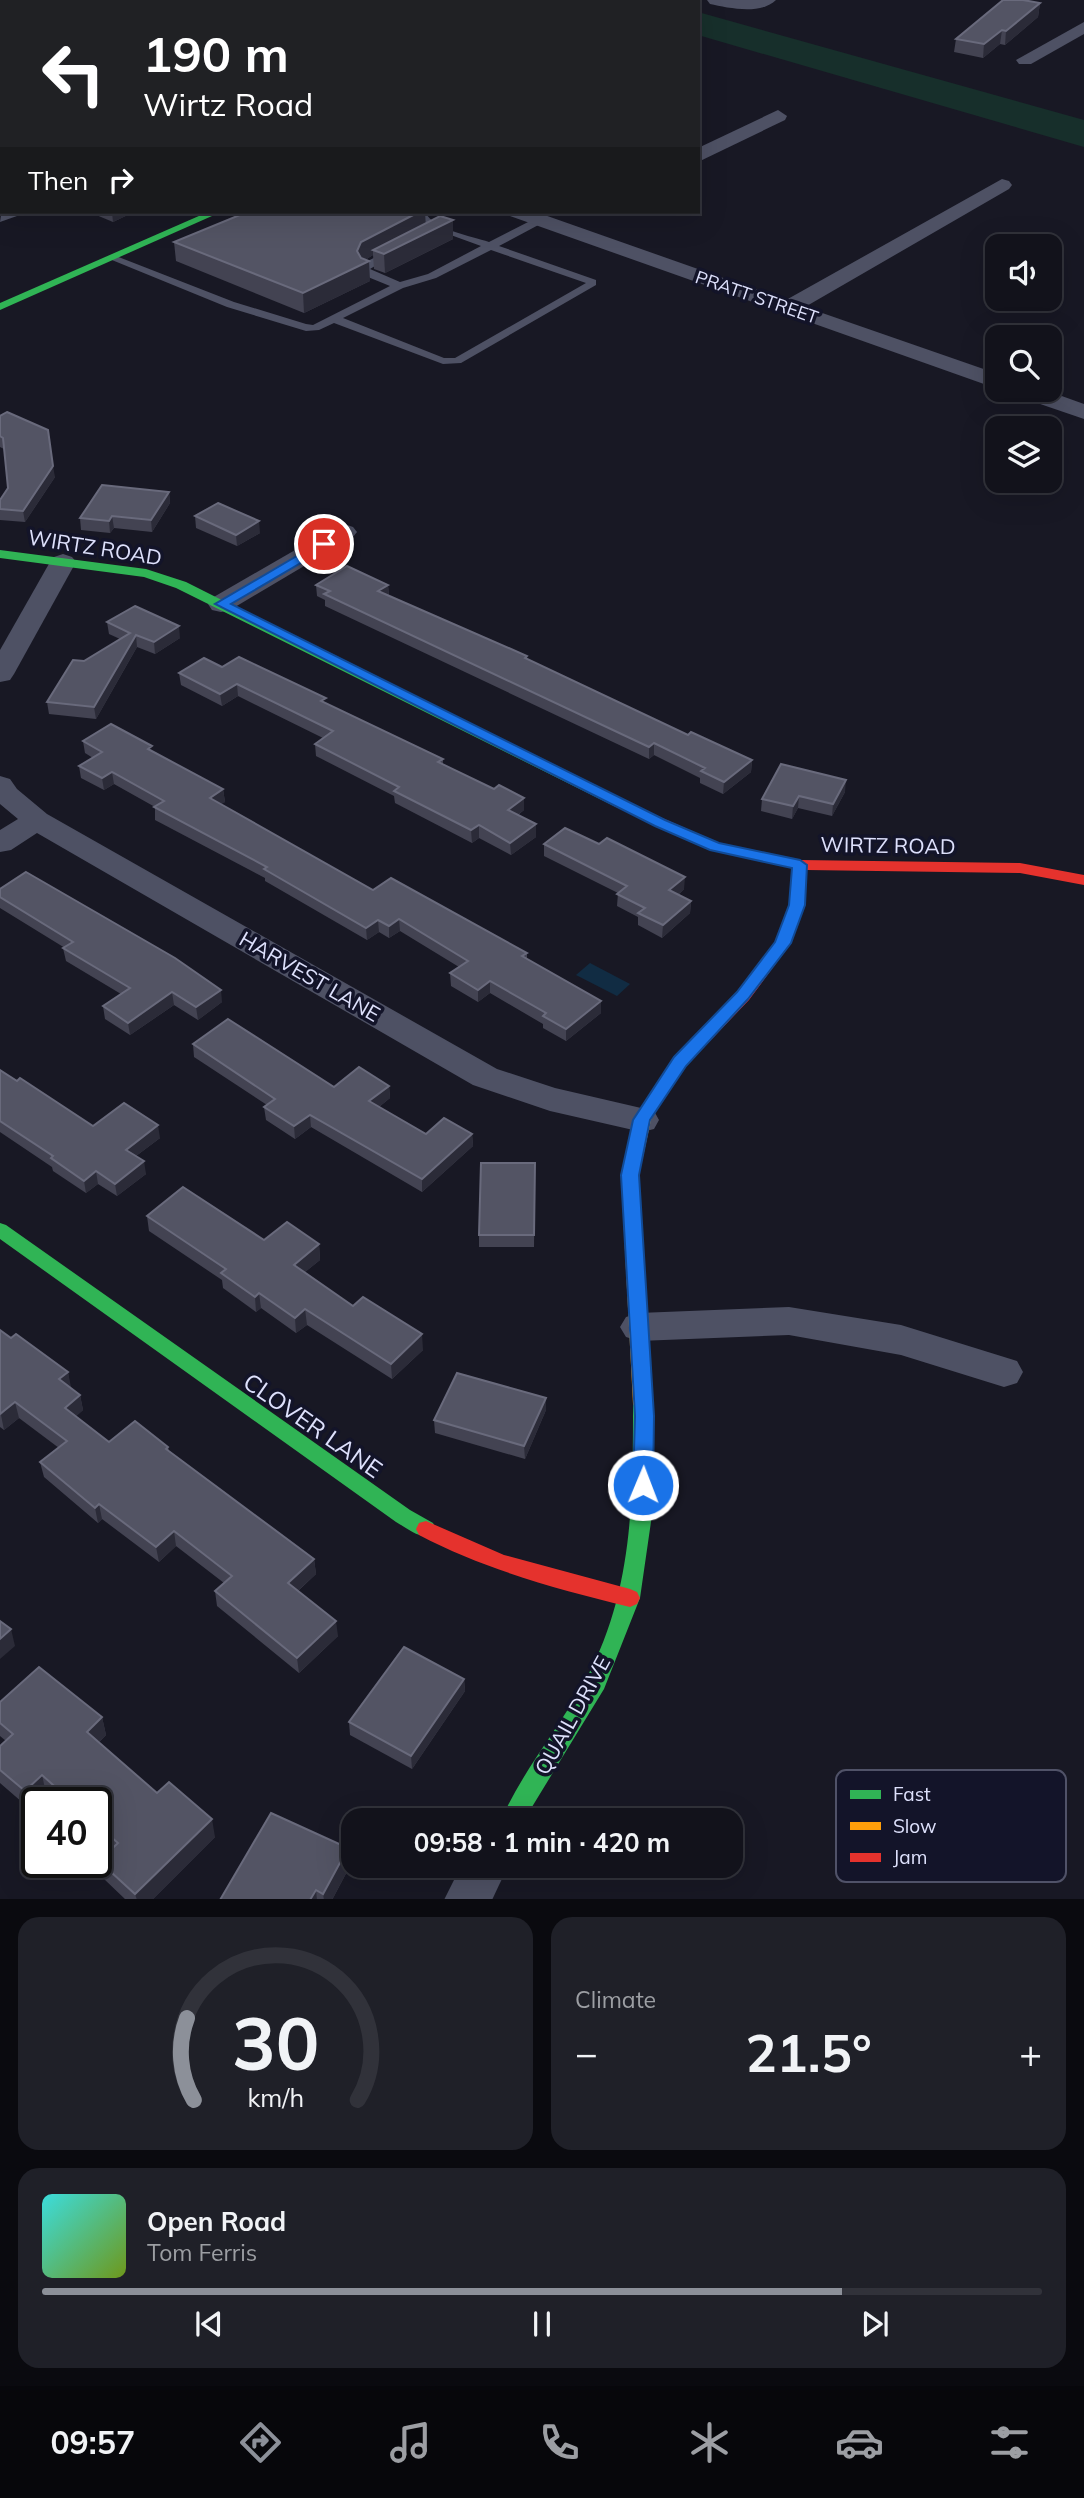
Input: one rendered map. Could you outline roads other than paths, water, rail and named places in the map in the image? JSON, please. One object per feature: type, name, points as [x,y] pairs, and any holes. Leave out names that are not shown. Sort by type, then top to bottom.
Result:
[{"type":"street","points":[[716,0],[740,4],[767,0]]},
{"type":"street","points":[[1025,60],[1084,27]]},
{"type":"street","points":[[700,155],[778,116]]},
{"type":"street","points":[[787,308],[1002,185]]},
{"type":"street","points":[[0,307],[211,214]]},
{"type":"street","name":"PRATT STREET","points":[[522,214],[985,377]]},
{"type":"street","points":[[550,224],[582,215]]},
{"type":"street","points":[[1056,402],[1084,412]]},
{"type":"street","points":[[222,604],[344,532]]},
{"type":"street","name":"WIRTZ ROAD","points":[[0,554],[146,573],[222,604],[660,823],[715,846],[800,865],[1020,868],[1084,880]]},
{"type":"street","points":[[0,674],[63,562]]},
{"type":"street","name":"HARVEST LANE","points":[[0,785],[7,796],[37,820],[485,1077],[550,1099],[642,1120]]},
{"type":"street","points":[[0,843],[37,820]]},
{"type":"street","name":"QUAIL DRIVE","points":[[519,1808],[596,1682],[630,1598],[643,1508],[645,1416],[630,1175],[642,1120],[680,1062],[743,996],[783,943],[797,905],[800,865]]},
{"type":"street","name":"CLOVER LANE","points":[[0,1230],[392,1508],[436,1536],[534,1575],[630,1598]]},
{"type":"street","points":[[639,1327],[789,1321],[901,1340],[1004,1372]]},
{"type":"street","points":[[467,1899],[478,1878]]},
{"type":"lane","points":[[335,319],[443,361],[457,361],[593,282],[439,228],[429,224],[420,214]]},
{"type":"lane","points":[[112,258],[231,305],[251,307],[310,329],[399,286],[432,276],[491,246],[550,224]]},
{"type":"lane","points":[[427,234],[439,228]]},
{"type":"lane","points":[[399,286],[367,273],[365,269],[404,247]]},
{"type":"water","points":[[590,963],[630,984],[617,996],[576,975]]}]
